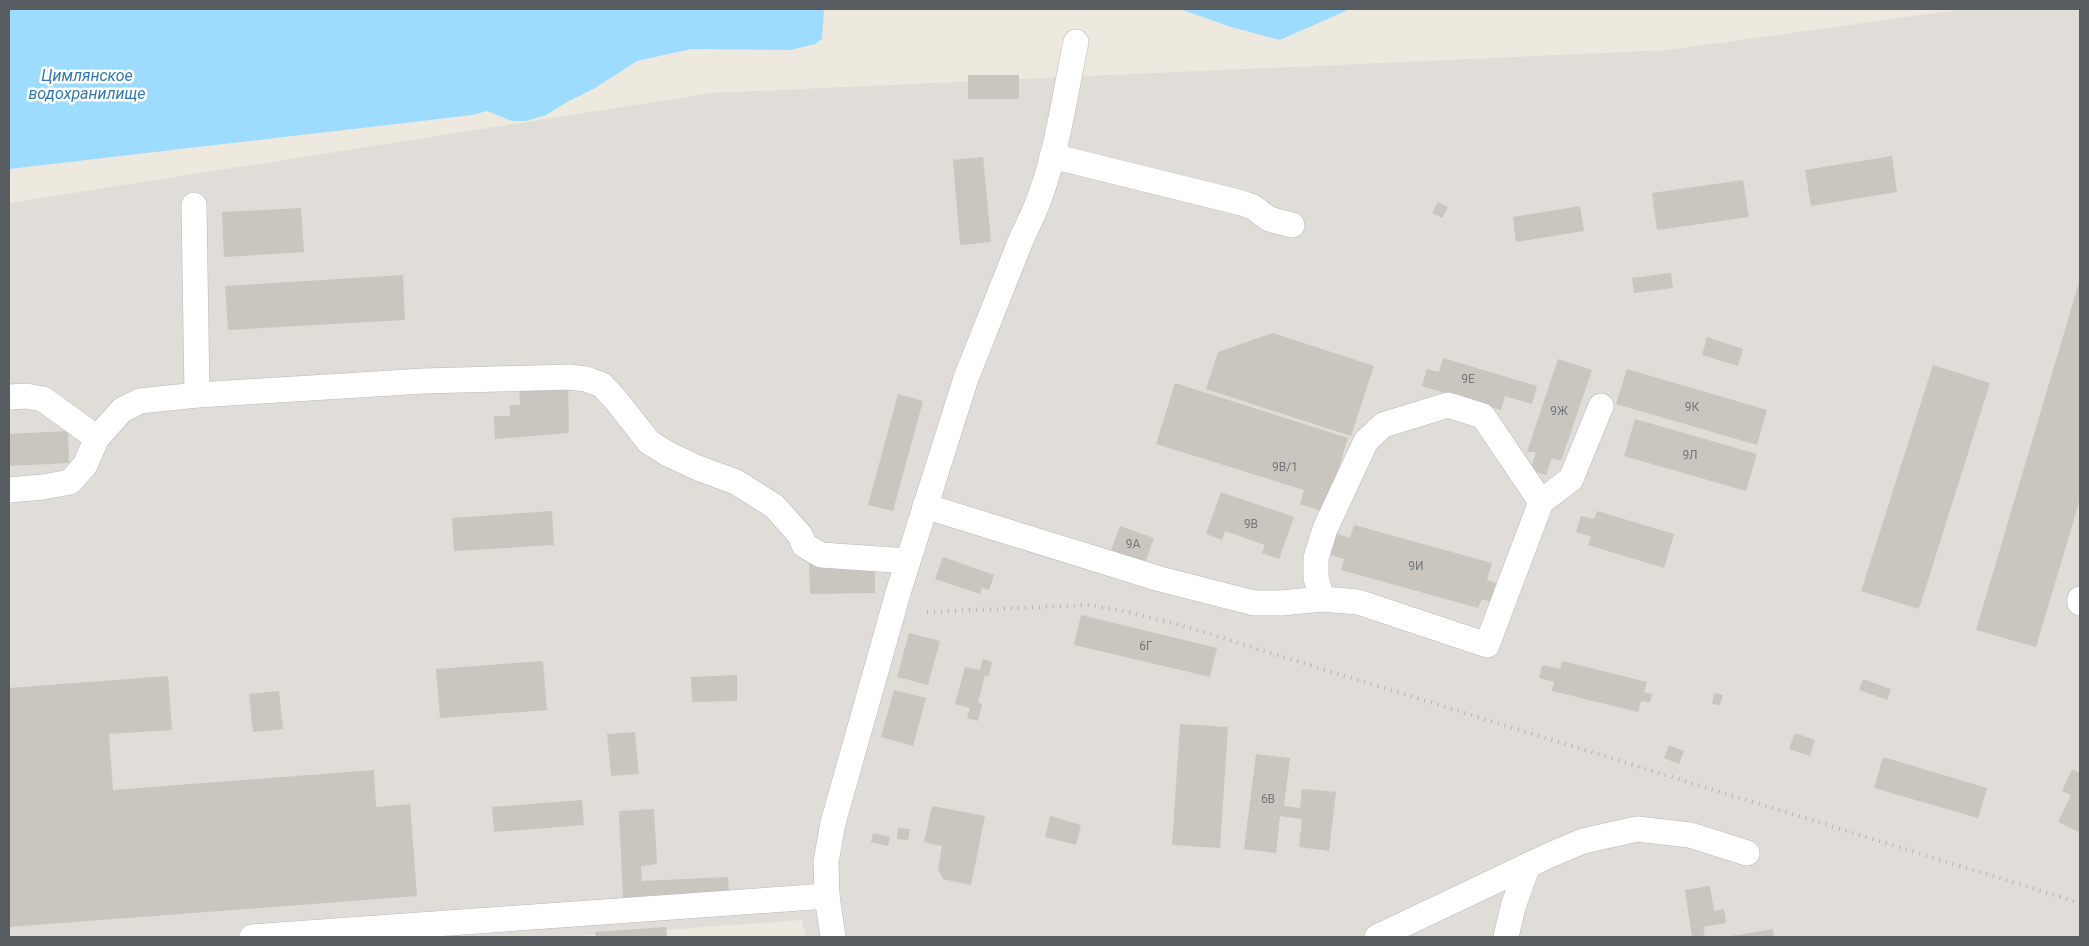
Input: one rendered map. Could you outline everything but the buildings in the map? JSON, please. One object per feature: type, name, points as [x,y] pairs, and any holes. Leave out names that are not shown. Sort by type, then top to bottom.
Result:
[{"type":"lane","points":[[833,937],[827,896],[826,862],[833,822],[908,561],[966,378],[1023,235],[1035,213],[1045,183],[1076,42]]},
{"type":"lane","points":[[1052,156],[1242,203],[1254,207],[1268,219],[1292,225]]},
{"type":"lane","points":[[194,205],[197,395]]},
{"type":"lane","points":[[9,490],[43,488],[70,482],[85,465],[97,438],[122,410],[140,401],[197,395],[424,381],[569,377],[586,379],[602,385],[615,398],[649,442],[698,468],[736,482],[774,506],[800,535],[804,545],[821,555],[908,561]]},
{"type":"lane","points":[[9,397],[26,396],[43,399],[97,438]]},
{"type":"lane","points":[[1322,599],[1316,578],[1316,558],[1325,529],[1366,441],[1383,425],[1448,405],[1483,416],[1541,502]]},
{"type":"lane","points":[[925,506],[1160,579],[1254,604],[1322,599],[1358,602],[1487,645],[1541,502],[1571,479],[1601,406]]},
{"type":"lane","points":[[1377,937],[1583,841],[1637,829],[1690,835],[1747,853]]},
{"type":"lane","points":[[1506,937],[1513,907],[1528,865]]},
{"type":"lane","points":[[252,937],[827,896]]},
{"type":"shaded area","points":[[1966,9],[2080,9],[2080,937],[806,937],[802,920],[566,937],[9,937],[9,203],[712,93],[1668,50]]},
{"type":"water","name":"Цимлянское водохранилище","points":[[9,9],[824,9],[822,39],[815,44],[790,50],[691,49],[637,61],[595,88],[546,115],[526,121],[512,121],[487,111],[472,115],[9,169]]},
{"type":"water","points":[[1180,9],[1350,9],[1280,40],[1231,27]]},
{"type":"railway","points":[[927,612],[1088,605],[1124,611],[1180,625],[2080,903]]}]
